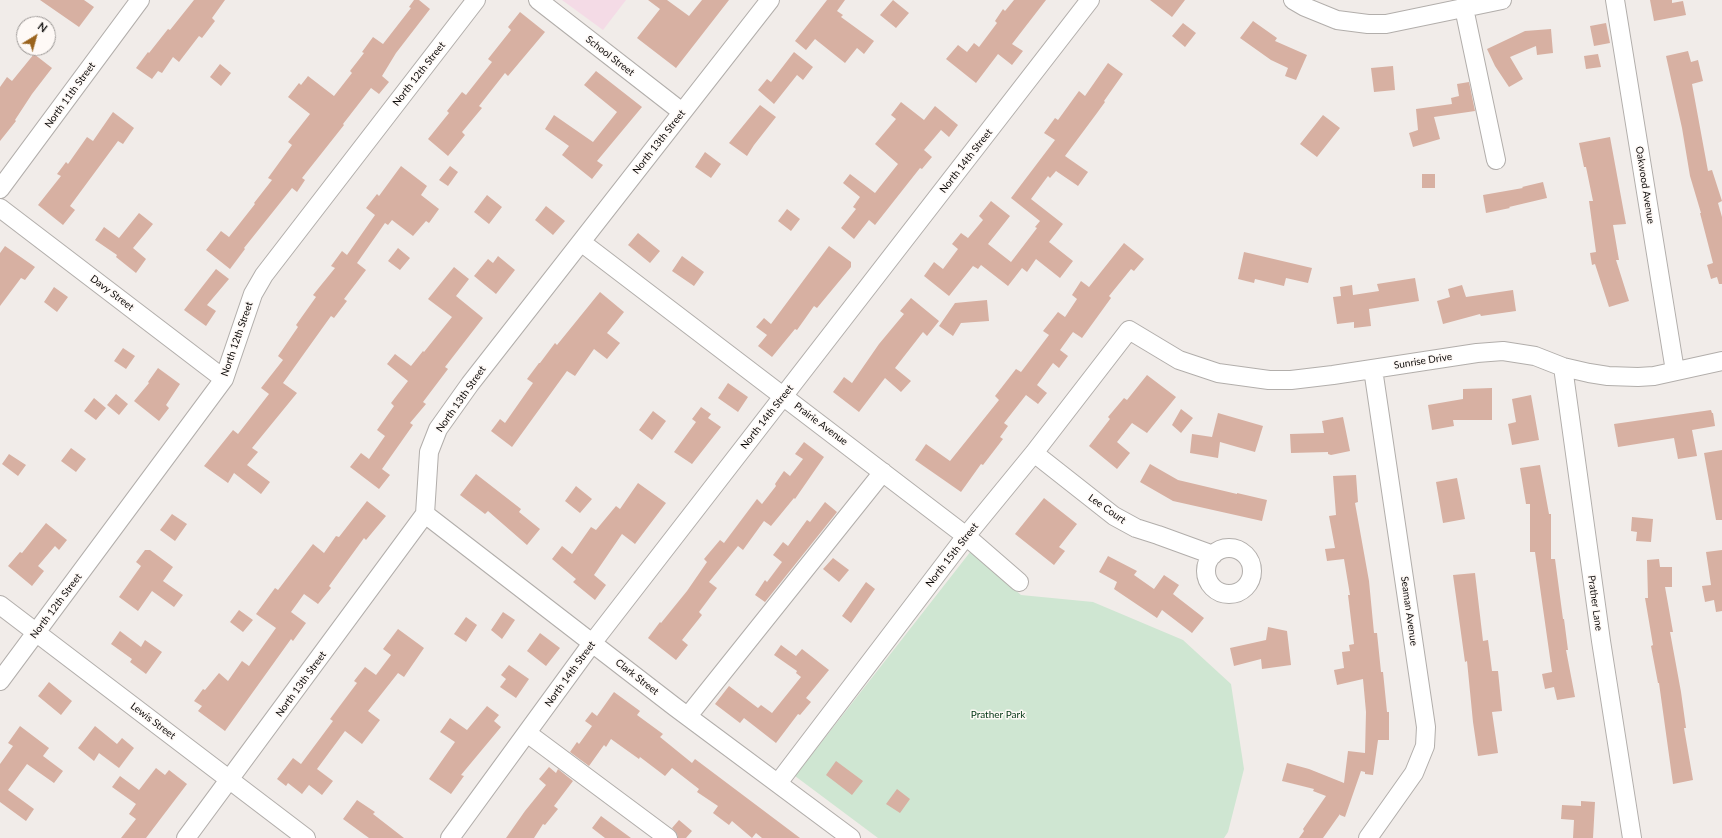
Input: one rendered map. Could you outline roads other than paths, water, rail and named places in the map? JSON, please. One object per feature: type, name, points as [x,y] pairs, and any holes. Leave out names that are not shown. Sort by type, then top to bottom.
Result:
[{"type":"street","name":"North 11th Street","points":[[0,189],[140,0]]},
{"type":"street","name":"North 12th Street","points":[[0,681],[224,379],[251,299],[264,275],[476,0]]},
{"type":"street","name":"School Street","points":[[538,0],[682,112]]},
{"type":"street","name":"North 13th Street","points":[[186,838],[426,514],[429,452],[438,429],[470,384],[770,0]]},
{"type":"street","name":"North 14th Street","points":[[452,837],[593,642],[1090,0]]},
{"type":"street","points":[[1293,0],[1305,7],[1337,20],[1368,24],[1386,24],[1502,0]]},
{"type":"street","name":"Oakwood Avenue","points":[[1615,0],[1675,371]]},
{"type":"street","points":[[1464,8],[1496,160]]},
{"type":"street","name":"Davy Street","points":[[0,208],[224,379]]},
{"type":"street","name":"Prairie Avenue","points":[[581,242],[966,536],[1019,582]]},
{"type":"street","name":"Sunrise Drive","points":[[1129,330],[1179,360],[1234,376],[1269,380],[1291,380],[1374,369],[1477,352],[1503,351],[1535,356],[1589,373],[1615,376],[1654,376],[1722,361]]},
{"type":"street","name":"North 15th Street","points":[[778,783],[966,536],[1034,453],[1129,330]]},
{"type":"street","name":"Prather Lane","points":[[1563,366],[1601,641],[1632,838]]},
{"type":"street","name":"Seaman Avenue","points":[[1368,838],[1414,773],[1425,746],[1426,727],[1374,369]]},
{"type":"street","name":"Lee Court","points":[[1034,453],[1114,516],[1136,528],[1158,534],[1213,555]]},
{"type":"street","points":[[688,716],[883,472]]},
{"type":"street","name":"Clark Street","points":[[426,514],[688,716],[851,838]]},
{"type":"street","name":"Lewis Street","points":[[0,605],[306,838]]},
{"type":"street","points":[[527,733],[668,838]]},
{"type":"park label","name":"Prather Park","points":[[998,715]]}]
